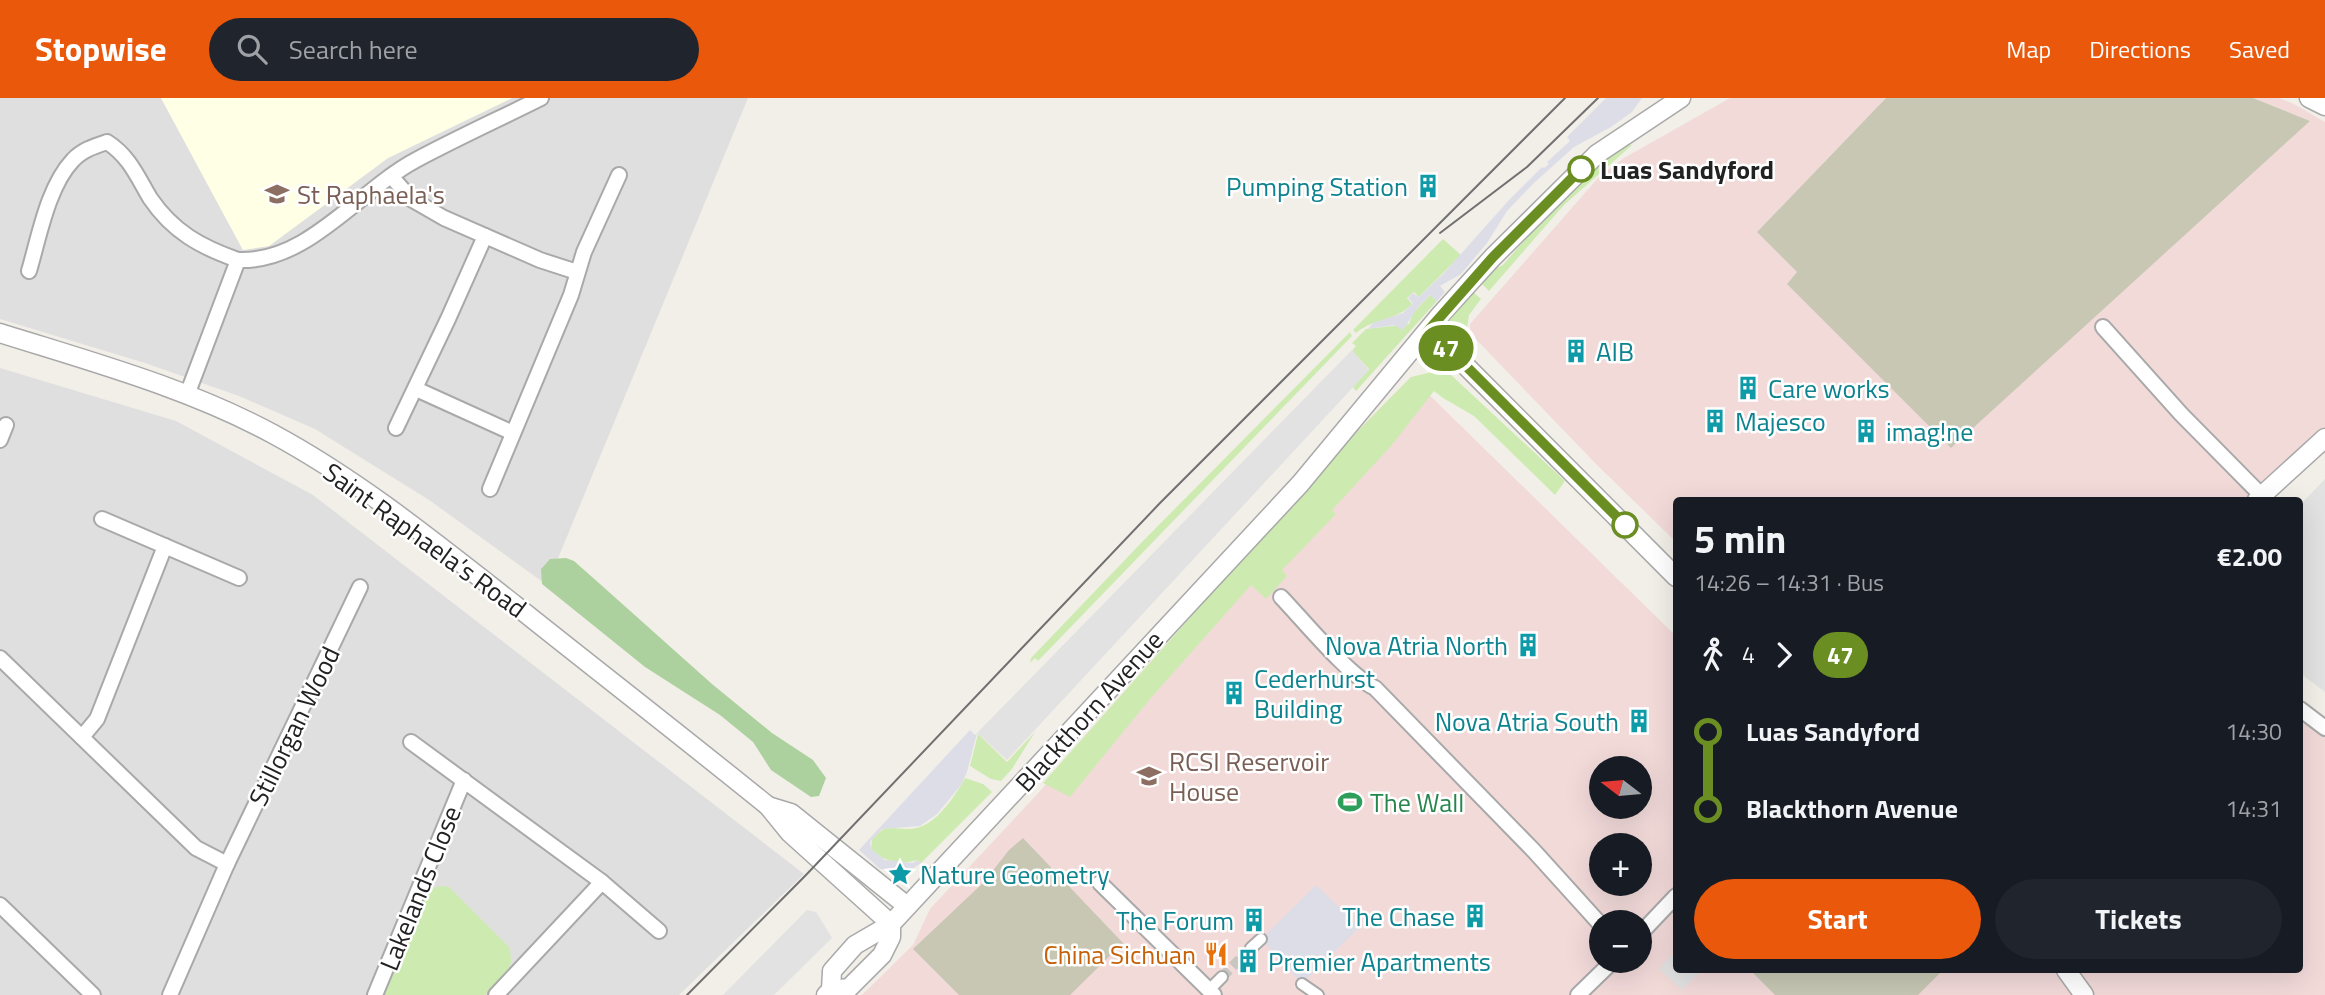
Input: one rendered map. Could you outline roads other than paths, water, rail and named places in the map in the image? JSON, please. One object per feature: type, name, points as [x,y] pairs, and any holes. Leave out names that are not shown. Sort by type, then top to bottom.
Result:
[{"type":"street","points":[[29,271],[44,218],[57,186],[73,160],[90,148],[107,142],[121,151],[152,201],[177,230],[214,251],[238,260],[254,261],[298,247],[415,160],[541,98]]},
{"type":"street","name":"Blackthorn Avenue","points":[[891,924],[1300,484],[1493,257],[1597,154],[1681,98]]},
{"type":"street","points":[[2309,98],[2325,106]]},
{"type":"street","points":[[490,489],[562,317],[584,252],[619,175]]},
{"type":"street","points":[[391,176],[411,199],[444,218],[540,260],[577,272]]},
{"type":"street","points":[[396,428],[485,236]]},
{"type":"street","points":[[187,395],[238,260]]},
{"type":"street","points":[[2104,327],[2259,497]]},
{"type":"street","name":"Saint Raphaela’s Road","points":[[0,333],[187,395],[272,433],[362,488],[433,540],[768,806],[790,833],[891,924]]},
{"type":"street","points":[[1426,333],[1458,358],[1673,574]]},
{"type":"street","points":[[416,389],[513,433]]},
{"type":"street","points":[[0,440],[6,425]]},
{"type":"street","points":[[2261,497],[2325,438]]},
{"type":"street","points":[[102,519],[239,578]]},
{"type":"street","points":[[82,737],[97,719],[164,547]]},
{"type":"street","name":"Stillorgan Wood","points":[[170,995],[227,864],[360,587]]},
{"type":"street","points":[[1281,597],[1358,677],[1375,688],[1470,785],[1589,912]]},
{"type":"street","points":[[0,658],[196,848],[227,864]]},
{"type":"street","points":[[2303,711],[2325,728]]},
{"type":"street","name":"Lakelands Close","points":[[411,742],[601,882],[659,931]]},
{"type":"street","name":"Lakelands Close","points":[[375,995],[464,780]]},
{"type":"street","name":"Saint Raphaela’s Road","points":[[768,806],[791,813],[907,906]]},
{"type":"street","points":[[496,995],[601,882]]},
{"type":"street","points":[[1100,883],[1212,992],[1222,977]]},
{"type":"street","points":[[1652,921],[1673,899]]},
{"type":"street","points":[[0,905],[93,995]]},
{"type":"street","points":[[891,924],[891,937],[882,954],[849,988],[828,993],[832,971],[855,945],[891,924]]},
{"type":"street","points":[[1251,948],[1261,939]]},
{"type":"street","points":[[1578,995],[1601,973]]},
{"type":"street","points":[[2068,973],[2084,995]]},
{"type":"street","points":[[1302,984],[1318,995]]},
{"type":"tunnel","points":[[1222,977],[1251,948]]},
{"type":"tram line","points":[[687,995],[805,876],[1160,503],[1565,98]]},
{"type":"tram line","points":[[1440,233],[1527,167],[1598,98]]},
{"type":"place","name":"Luas Sandyford","points":[[1581,169]]},
{"type":"place","name":"Pumping Station","points":[[1428,186]]},
{"type":"place","name":"St Raphaela's","points":[[277,194]]},
{"type":"place","name":"AIB","points":[[1576,351]]},
{"type":"place","name":"Care works","points":[[1748,388]]},
{"type":"place","name":"Majesco","points":[[1715,421]]},
{"type":"place","name":"imag!ne","points":[[1866,431]]},
{"type":"place","name":"Nova Atria North","points":[[1528,645]]},
{"type":"place","name":"Cederhurst Building","points":[[1234,693]]},
{"type":"place","name":"Nova Atria South","points":[[1639,721]]},
{"type":"place","name":"RCSI Reservoir House","points":[[1149,776]]},
{"type":"place","name":"The Wall","points":[[1350,802]]},
{"type":"place","name":"Nature Geometry","points":[[900,874]]},
{"type":"place","name":"The Chase","points":[[1475,916]]},
{"type":"place","name":"The Forum","points":[[1254,920]]},
{"type":"place","name":"China Sichuan","points":[[1216,954]]},
{"type":"place","name":"Premier Apartments","points":[[1248,961]]}]
